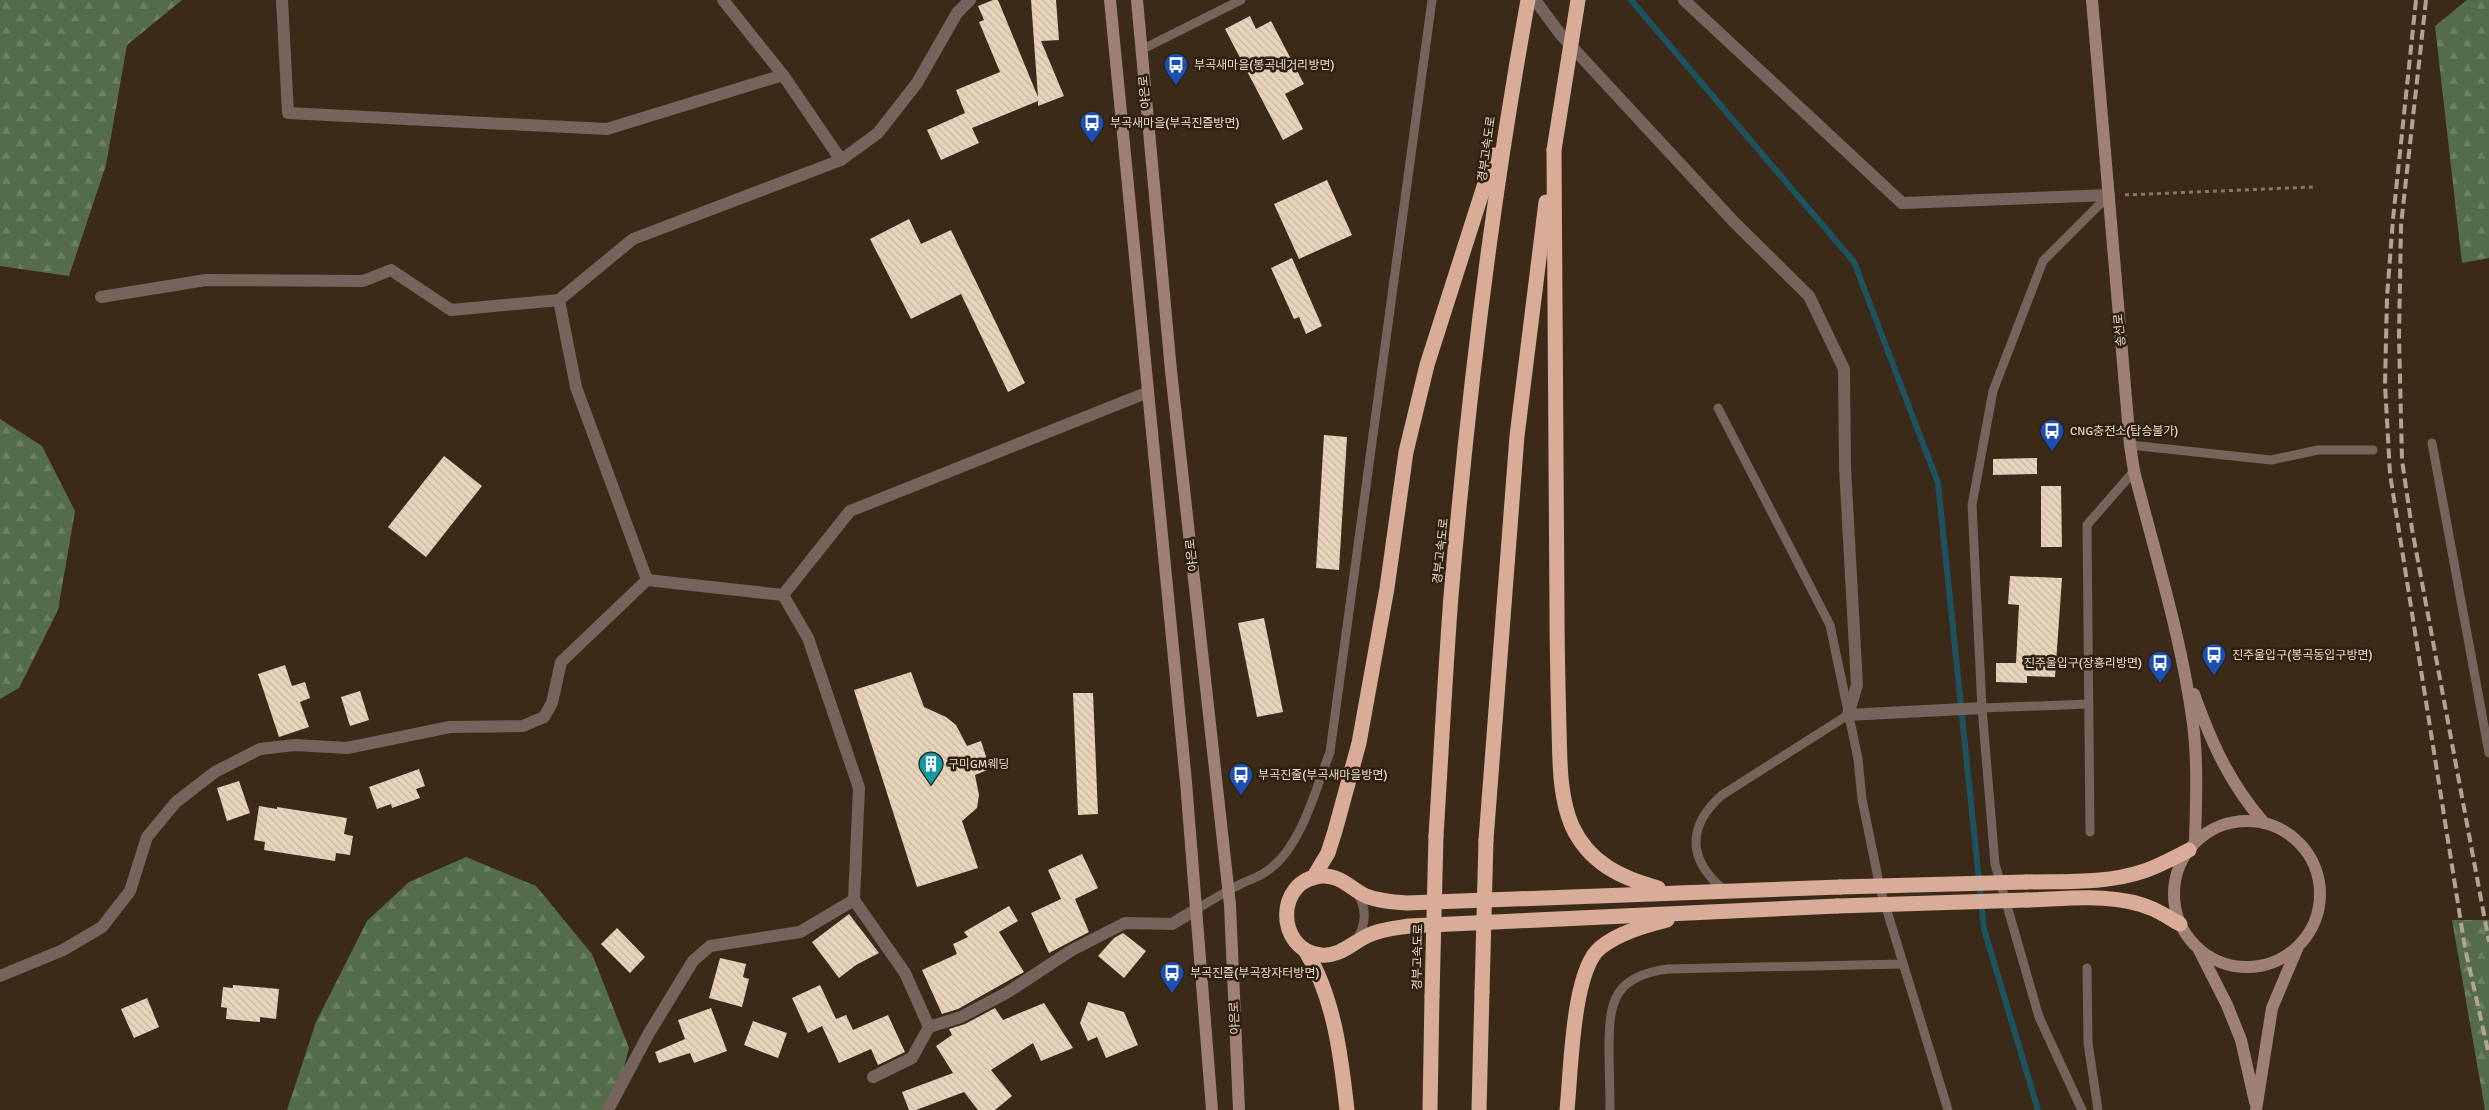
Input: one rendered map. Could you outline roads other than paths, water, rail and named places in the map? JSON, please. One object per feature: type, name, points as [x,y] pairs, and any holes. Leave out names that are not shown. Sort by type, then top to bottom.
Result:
[{"type":"highway","name":"경부고속도로","points":[[1430,1110],[1436,836],[1455,556],[1478,329],[1506,118],[1528,0]]},
{"type":"highway","points":[[1479,1110],[1486,840],[1517,436],[1554,150],[1578,0]]},
{"type":"highway","points":[[1313,878],[1328,853],[1336,831],[1359,743],[1387,588],[1406,452],[1427,365],[1506,118]]},
{"type":"highway","points":[[1554,150],[1557,667],[1564,802],[1572,826],[1585,848],[1595,859],[1610,870],[1639,883],[1674,892]]},
{"type":"highway","points":[[1347,1110],[1330,1008],[1324,985],[1305,950],[1290,934],[1285,913],[1288,902],[1296,888],[1313,878],[1324,876],[1336,878],[1346,882],[1355,890],[1368,897],[1407,903],[1724,890],[2096,880],[2122,877],[2144,871],[2192,846]]},
{"type":"highway","points":[[1305,950],[1320,955],[1330,955],[1345,950],[1353,943],[1370,934],[1409,926],[1837,906],[2026,900],[2098,899],[2126,901],[2152,908],[2180,924]]},
{"type":"highway","points":[[1568,1110],[1578,998],[1590,959],[1600,948],[1622,935],[1655,923],[1695,913]]},
{"type":"main road","name":"야은로","points":[[1110,0],[1146,392],[1197,909],[1212,1110]]},
{"type":"main road","name":"야은로","points":[[1137,0],[1172,381],[1228,890],[1239,1110]]},
{"type":"main road","name":"송선로","points":[[2092,0],[2130,445],[2134,471],[2180,654]]},
{"type":"main road","points":[[2180,654],[2217,754],[2230,778],[2264,823]]},
{"type":"main road","points":[[2180,654],[2193,724],[2196,755],[2192,846]]},
{"type":"main road","points":[[2248,821],[2264,823],[2285,832],[2300,844],[2311,860],[2318,878],[2320,896],[2318,912],[2309,933],[2299,946],[2272,1008],[2256,1110],[2240,1040],[2227,1005],[2198,949],[2180,924],[2174,905],[2174,886],[2179,867],[2192,846],[2210,830],[2228,823],[2248,821]]},
{"type":"main road","points":[[2198,949],[2218,962],[2250,967],[2273,963],[2299,946]]},
{"type":"street","points":[[282,0],[288,113],[607,129],[783,75]]},
{"type":"street","points":[[723,0],[783,75],[841,160]]},
{"type":"street","points":[[101,297],[206,280],[363,281],[391,270],[451,310],[559,300],[633,239],[841,160],[878,133],[917,83],[957,13],[970,0]]},
{"type":"street","points":[[1535,0],[1560,35],[1734,222],[1809,296],[1844,369],[1845,468],[1857,685],[1848,715],[1982,708]]},
{"type":"street","points":[[1684,0],[1902,203],[2109,196]]},
{"type":"street","points":[[559,300],[576,387],[647,580]]},
{"type":"street","points":[[783,595],[850,510],[1146,392]]},
{"type":"street","points":[[647,580],[783,595]]},
{"type":"street","points":[[0,976],[63,950],[102,927],[130,891],[147,838],[176,802],[215,772],[260,749],[295,745],[347,748],[450,727],[523,726],[544,717],[552,704],[562,662],[647,580]]},
{"type":"street","points":[[783,595],[808,638],[859,788],[854,900],[904,973],[929,1027]]},
{"type":"street","points":[[608,1110],[649,1033],[693,961],[710,946],[800,932],[854,900]]},
{"type":"street","points":[[874,1077],[912,1058],[929,1027],[961,1016],[1008,992],[1072,950],[1125,923],[1172,924],[1197,909]]},
{"type":"lane","points":[[1142,50],[1242,0]]},
{"type":"lane","points":[[1197,909],[1228,890],[1270,870],[1282,859],[1305,816],[1330,752],[1432,0]]},
{"type":"lane","points":[[2082,1110],[2038,1017],[1995,864],[1982,708],[1972,505],[1993,391],[2043,261],[2109,196]]},
{"type":"lane","points":[[1718,408],[1830,625],[1858,759],[1862,799],[1880,888],[1948,1110]]},
{"type":"lane","points":[[2432,443],[2489,753]]},
{"type":"lane","points":[[2130,445],[2271,460],[2318,450],[2372,450]]},
{"type":"lane","points":[[2090,832],[2087,524],[2134,471]]},
{"type":"lane","points":[[1982,708],[2089,704]]},
{"type":"lane","points":[[1724,890],[1708,877],[1697,855],[1697,833],[1705,812],[1722,795],[1848,715]]},
{"type":"lane","points":[[1353,943],[1362,930],[1364,914],[1361,899],[1355,890]]},
{"type":"lane","points":[[1610,1110],[1610,1014],[1622,987],[1631,979],[1668,969],[1902,964]]},
{"type":"lane","points":[[2087,968],[2088,1043],[2098,1110]]},
{"type":"waterway","points":[[1631,0],[1854,262],[1938,483],[1984,929],[2038,1110]]},
{"type":"railway","points":[[2416,0],[2393,219],[2387,297],[2385,384],[2390,474],[2465,948],[2489,1055]]},
{"type":"railway","points":[[2426,0],[2401,225],[2399,336],[2402,460],[2412,529],[2489,942]]},
{"type":"place","name":"부곡새마을(봉곡네거리방면)","points":[[1176,86]]},
{"type":"place","name":"부곡새마을(부곡진즐방면)","points":[[1092,144]]},
{"type":"place","name":"CNG충전소(탑승불가)","points":[[2052,452]]},
{"type":"place","name":"진주울입구(봉곡동입구방면)","points":[[2214,676]]},
{"type":"place","name":"진주울입구(장흥리방면)","points":[[2160,684]]},
{"type":"place","name":"구미GM웨딩","points":[[931,785]]},
{"type":"place","name":"부곡진줄(부곡새마을방면)","points":[[1241,796]]},
{"type":"place","name":"부곡진즐(부곡장자터방면)","points":[[1172,994]]}]
